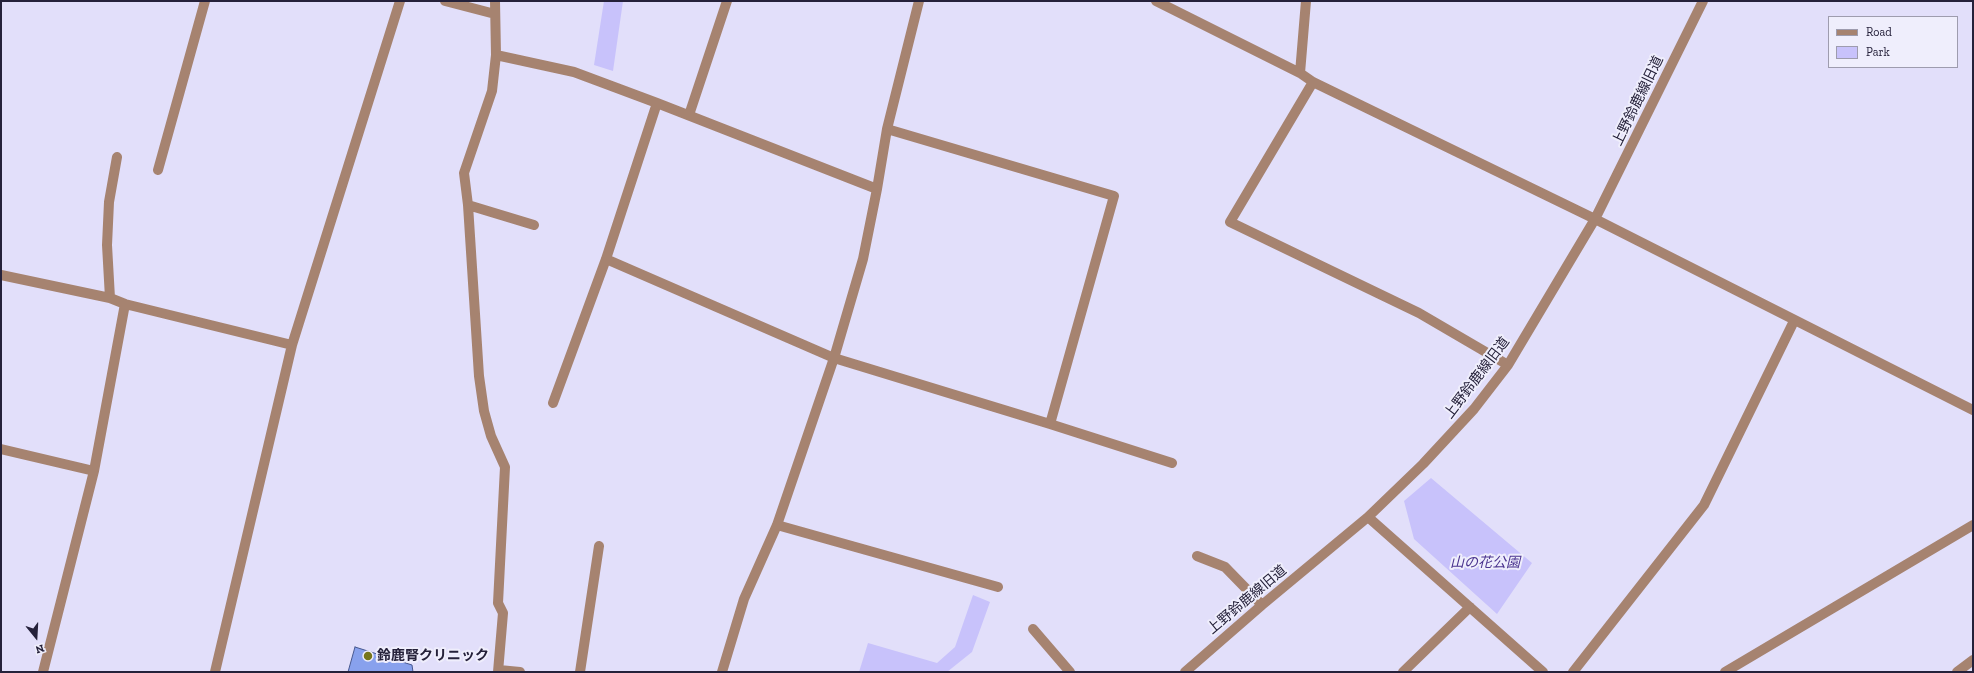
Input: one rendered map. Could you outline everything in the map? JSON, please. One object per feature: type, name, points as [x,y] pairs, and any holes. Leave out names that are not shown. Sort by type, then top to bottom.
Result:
[{"type":"street","points":[[158,170],[205,1]]},
{"type":"street","points":[[215,672],[292,345],[400,1]]},
{"type":"street","points":[[445,1],[494,14]]},
{"type":"street","points":[[495,1],[494,14],[496,55],[492,91],[464,173],[468,205],[479,376],[484,411],[491,436],[505,467],[498,603],[503,613],[498,671],[520,672]]},
{"type":"street","points":[[689,115],[727,1]]},
{"type":"street","points":[[722,672],[744,598],[777,524],[834,358],[863,258],[887,129],[919,1]]},
{"type":"street","points":[[1156,1],[1300,73],[1313,82],[1595,219],[1794,321],[1973,410]]},
{"type":"street","points":[[1300,73],[1306,1]]},
{"type":"street","name":"上野鈴鹿線旧道","points":[[1185,672],[1262,605],[1368,517],[1423,464],[1474,409],[1508,365],[1595,219],[1704,1]]},
{"type":"street","points":[[496,55],[574,72],[689,115],[876,189]]},
{"type":"street","points":[[1313,82],[1230,222],[1419,313],[1508,365]]},
{"type":"street","points":[[553,403],[606,259],[657,103]]},
{"type":"street","points":[[887,129],[1114,196],[1050,424]]},
{"type":"street","points":[[110,298],[107,245],[109,202],[116,157]]},
{"type":"street","points":[[468,205],[534,225]]},
{"type":"street","points":[[606,259],[834,358],[1172,463]]},
{"type":"street","points":[[1,275],[110,298],[125,304],[292,345]]},
{"type":"street","points":[[44,672],[94,471],[125,304]]},
{"type":"street","points":[[1573,672],[1704,506],[1794,321]]},
{"type":"street","points":[[1,449],[94,471]]},
{"type":"street","points":[[1368,517],[1543,672]]},
{"type":"street","points":[[777,524],[998,587]]},
{"type":"street","points":[[1725,672],[1973,526]]},
{"type":"street","points":[[580,672],[599,546]]},
{"type":"street","points":[[1197,556],[1225,567],[1262,605]]},
{"type":"street","points":[[1403,672],[1470,607]]},
{"type":"street","points":[[1033,629],[1070,672]]},
{"type":"street","points":[[1957,672],[1973,660]]},
{"type":"green space","points":[[604,1],[623,1],[613,71],[594,65]]},
{"type":"green space","name":"山の花公園","points":[[1431,478],[1532,563],[1497,614],[1414,539],[1404,501]]},
{"type":"green space","points":[[973,595],[990,602],[972,652],[947,672],[859,672],[868,643],[937,663],[955,647]]},
{"type":"building","name":"鈴鹿腎クリニック","points":[[355,647],[412,665],[413,672],[348,672]]},
{"type":"place","name":"鈴鹿腎クリニック","points":[[368,656]]}]
